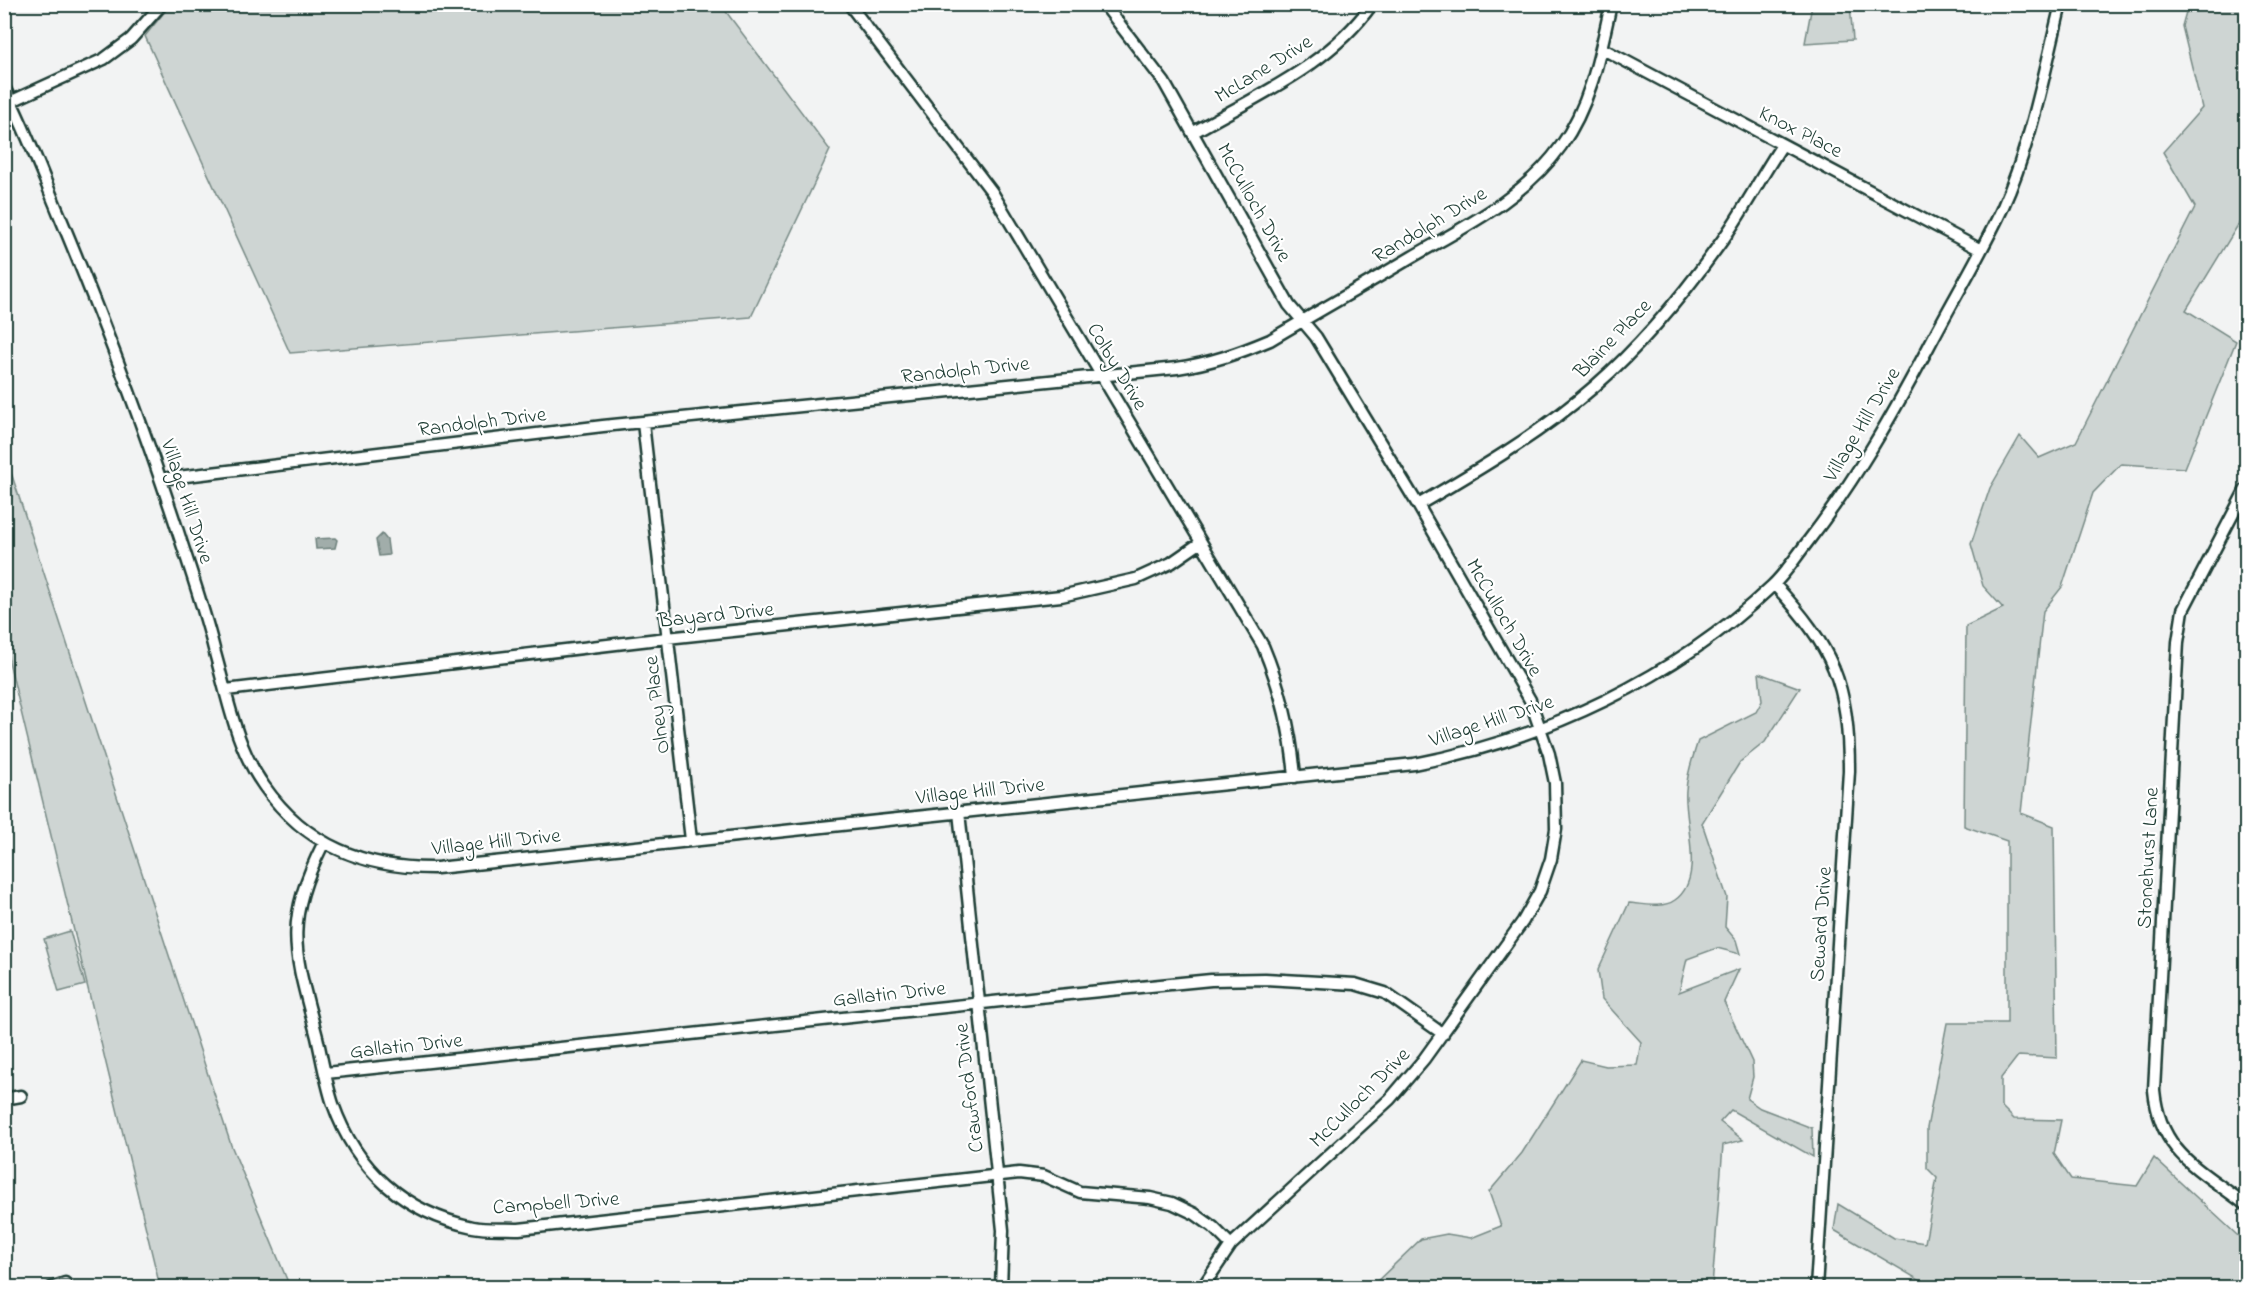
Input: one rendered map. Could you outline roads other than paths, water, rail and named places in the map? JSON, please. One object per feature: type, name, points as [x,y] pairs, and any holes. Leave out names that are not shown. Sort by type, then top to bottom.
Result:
[{"type":"street","points":[[12,101],[104,59],[130,39],[162,4]]},
{"type":"street","name":"Colby Drive","points":[[849,4],[992,192],[1263,645],[1276,676],[1292,739],[1295,777]]},
{"type":"street","name":"McCulloch Drive","points":[[1104,4],[1164,82],[1284,296],[1316,337],[1418,505],[1530,699],[1555,783],[1556,828],[1551,859],[1540,891],[1523,921],[1443,1034],[1390,1099],[1231,1245],[1202,1287]]},
{"type":"street","name":"McLane Drive","points":[[1194,132],[1309,65],[1336,45],[1362,19],[1372,4]]},
{"type":"street","name":"Randolph Drive","points":[[161,479],[643,423],[1208,363],[1253,347],[1302,321],[1489,212],[1538,174],[1562,145],[1582,110],[1595,78],[1611,4]]},
{"type":"street","name":"Village Hill Drive","points":[[4,87],[12,101],[82,269],[161,479],[206,618],[248,763],[283,809],[323,844],[352,856],[381,863],[409,868],[437,868],[1414,764],[1459,756],[1540,728],[1668,668],[1716,634],[1774,584],[1820,526],[1884,433],[2003,207],[2021,156],[2061,4]]},
{"type":"street","name":"Knox Place","points":[[1601,48],[1782,145],[1842,174],[1981,250]]},
{"type":"street","name":"Blaine Place","points":[[1418,505],[1513,449],[1597,385],[1629,353],[1689,284],[1720,243],[1782,145]]},
{"type":"street","name":"Olney Place","points":[[643,423],[691,840]]},
{"type":"street","name":"Stonehurst Lane","points":[[2247,489],[2183,610],[2178,642],[2154,1090],[2156,1114],[2164,1133],[2176,1150],[2247,1205]]},
{"type":"street","name":"Bayard Drive","points":[[226,690],[667,638],[1072,594],[1136,579],[1171,563],[1200,543]]},
{"type":"street","name":"Seward Drive","points":[[1774,584],[1807,620],[1828,653],[1841,689],[1849,727],[1849,771],[1816,1287]]},
{"type":"street","name":"Crawford Drive","points":[[959,812],[977,1003],[1003,1230],[1001,1287]]},
{"type":"street","name":"Campbell Drive","points":[[323,844],[301,896],[295,923],[296,953],[333,1103],[346,1135],[361,1160],[381,1183],[405,1202],[433,1216],[475,1227],[519,1229],[1019,1173],[1044,1176],[1080,1192],[1150,1198],[1172,1203],[1195,1214],[1213,1227],[1231,1245]]},
{"type":"street","name":"Gallatin Drive","points":[[326,1073],[1211,980],[1264,979],[1343,983],[1385,993],[1443,1034]]},
{"type":"street","points":[[4,1099],[21,1096]]},
{"type":"street","points":[[51,1287],[65,1283]]}]
